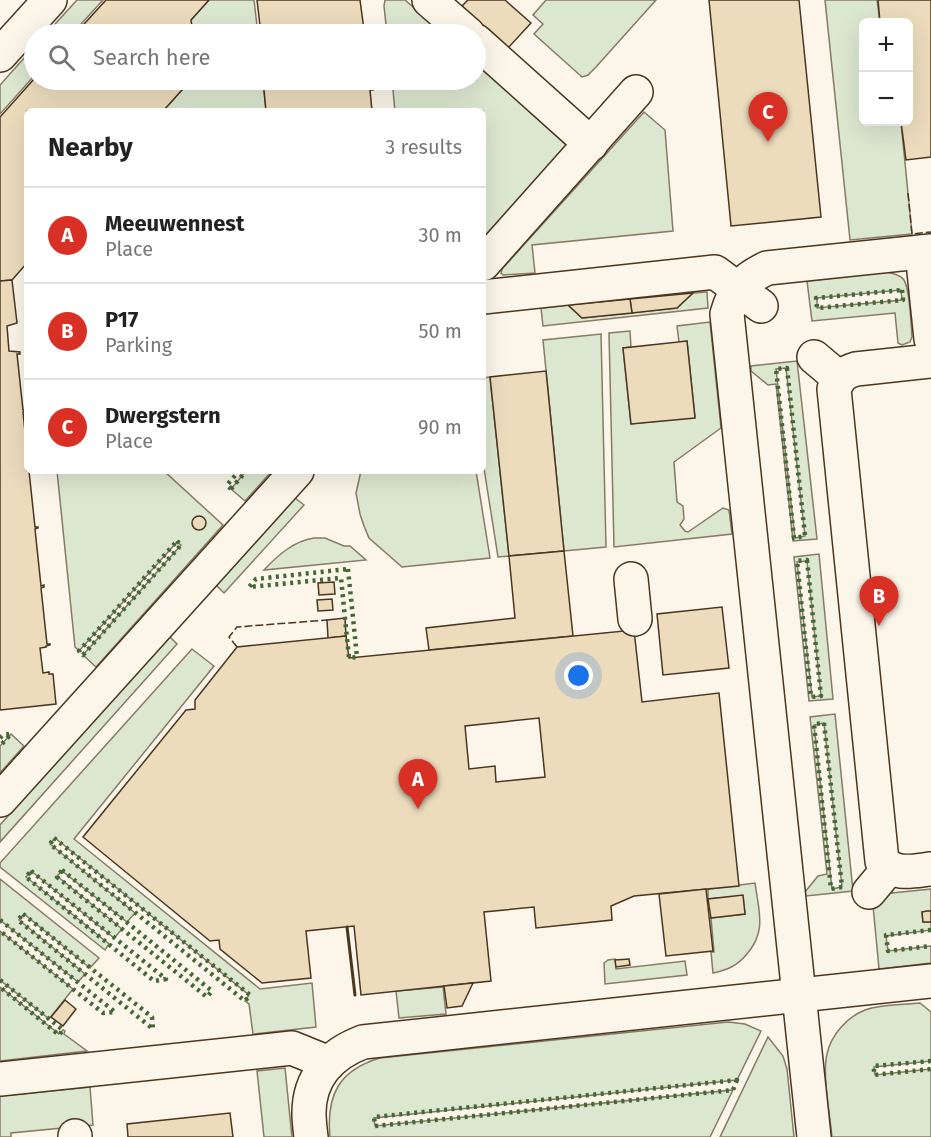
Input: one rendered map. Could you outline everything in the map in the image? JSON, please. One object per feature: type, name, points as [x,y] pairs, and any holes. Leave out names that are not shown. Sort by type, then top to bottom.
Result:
[{"type":"street","points":[[28,24],[50,0]]},
{"type":"street","points":[[429,0],[457,24]]},
{"type":"street","points":[[0,55],[24,29]]},
{"type":"street","points":[[486,50],[591,144]]},
{"type":"street","points":[[486,261],[636,92]]},
{"type":"street","points":[[749,297],[751,275],[768,268],[798,273],[926,251],[931,339]]},
{"type":"street","points":[[486,297],[715,272],[749,297]]},
{"type":"street","points":[[749,297],[730,303],[727,314],[740,358],[799,916],[800,994],[814,1137]]},
{"type":"street","points":[[814,357],[839,378]]},
{"type":"street","points":[[931,361],[856,369],[839,378],[834,389],[882,861],[879,880],[898,871],[931,869]]},
{"type":"street","points":[[0,800],[294,474]]},
{"type":"street","points":[[631,579],[635,619]]},
{"type":"street","points":[[311,1137],[310,1097],[315,1082],[335,1057],[363,1042],[800,994],[863,979],[931,981]]},
{"type":"street","points":[[0,1079],[292,1048],[329,1063]]},
{"type":"green space","points":[[77,0],[103,0],[81,24],[55,24]]},
{"type":"green space","points":[[209,0],[254,0],[257,24],[192,24],[191,20]]},
{"type":"green space","points":[[385,0],[405,0],[433,24],[386,24]]},
{"type":"green space","points":[[546,0],[656,0],[596,67],[588,75],[582,77],[534,34],[543,24],[533,15]]},
{"type":"green space","points":[[825,0],[877,0],[879,18],[859,18],[859,126],[901,126],[912,234],[850,240]]},
{"type":"green space","points":[[24,58],[24,87],[0,114],[0,85]]},
{"type":"green space","points":[[486,72],[567,145],[486,235],[486,108],[395,108],[393,90],[486,90]]},
{"type":"green space","points":[[182,90],[264,90],[266,108],[166,108]]},
{"type":"green space","points":[[644,112],[665,130],[673,231],[532,245],[535,273],[503,275],[502,269]]},
{"type":"green space","points":[[887,272],[900,276],[906,285],[909,299],[912,337],[910,342],[902,345],[898,343],[895,313],[812,321],[807,281]],"holes":[[[901,290],[902,300],[817,308],[817,298]]]},
{"type":"green space","points":[[707,292],[708,308],[543,326],[541,308],[568,305],[582,318],[677,308],[693,293]]},
{"type":"green space","points":[[710,322],[721,428],[674,462],[677,502],[683,506],[684,519],[680,525],[685,531],[688,532],[723,508],[729,510],[732,534],[614,547],[609,333],[630,331],[631,347],[623,348],[631,424],[695,417],[687,341],[679,342],[677,326]]},
{"type":"green space","points":[[601,334],[606,547],[564,551],[543,340]]},
{"type":"green space","points":[[797,361],[817,539],[793,541],[776,384],[768,385],[751,371],[751,366]],"holes":[[[786,368],[805,536],[795,538],[776,369]]]},
{"type":"green space","points":[[490,377],[509,556],[498,557],[485,474],[486,378]]},
{"type":"green space","points":[[57,474],[167,474],[223,525],[96,667],[83,655],[181,545],[177,542],[79,651],[75,647]]},
{"type":"green space","points":[[244,474],[269,474],[245,501],[231,489]]},
{"type":"green space","points":[[360,474],[476,474],[490,558],[402,567],[369,538],[360,514],[356,493]]},
{"type":"green space","points":[[295,498],[304,505],[224,593],[216,585]]},
{"type":"green space","points":[[325,538],[344,546],[350,546],[366,560],[264,570],[287,550],[300,542]]},
{"type":"green space","points":[[819,554],[833,699],[809,701],[794,557]],"holes":[[[807,561],[821,696],[812,697],[797,562]]]},
{"type":"green space","points":[[169,636],[177,644],[0,842],[0,825]]},
{"type":"green space","points":[[192,649],[214,666],[74,839],[260,989],[312,983],[316,1027],[253,1034],[249,1004],[245,1001],[249,995],[55,838],[50,844],[135,913],[127,922],[62,871],[57,876],[122,929],[114,938],[31,871],[26,877],[109,944],[105,950],[0,867],[0,863]]},
{"type":"green space","points":[[835,714],[853,891],[806,896],[805,892],[818,876],[827,874],[810,717]],"holes":[[[824,723],[842,887],[832,889],[814,725]]]},
{"type":"green space","points":[[11,734],[24,746],[0,773],[0,746]]},
{"type":"green space","points":[[0,879],[99,958],[90,968],[24,914],[19,920],[85,974],[78,982],[0,920]]},
{"type":"green space","points":[[755,883],[760,921],[757,938],[739,962],[713,973],[711,918],[745,914],[743,896],[708,899],[708,889]]},
{"type":"green space","points":[[931,889],[931,911],[922,912],[923,922],[931,922],[931,930],[886,936],[888,951],[931,946],[931,963],[879,969],[872,895]]},
{"type":"green space","points":[[0,931],[73,989],[49,1019],[0,980]]},
{"type":"green space","points":[[615,959],[616,969],[685,961],[687,975],[605,984],[604,963]]},
{"type":"green space","points":[[0,987],[59,1034],[65,1031],[64,1034],[87,1051],[0,1061]]},
{"type":"green space","points":[[443,987],[446,1014],[399,1018],[396,991]]},
{"type":"green space","points":[[920,1003],[931,1012],[931,1061],[874,1067],[875,1075],[931,1069],[931,1137],[832,1137],[826,1063],[832,1040],[852,1017],[865,1010]]},
{"type":"green space","points":[[728,1022],[745,1024],[761,1031],[737,1080],[374,1118],[375,1126],[733,1090],[710,1137],[330,1137],[330,1109],[338,1086],[354,1070],[380,1058]]},
{"type":"green space","points":[[768,1037],[783,1056],[787,1069],[794,1137],[720,1137]]},
{"type":"green space","points":[[285,1068],[292,1137],[264,1137],[257,1071]]},
{"type":"green space","points":[[90,1087],[93,1125],[11,1133],[11,1137],[0,1137],[0,1096]]},
{"type":"building","points":[[106,0],[209,0],[191,20],[192,24],[84,24]]},
{"type":"building","points":[[257,0],[360,0],[363,24],[260,24]]},
{"type":"building","points":[[468,0],[505,0],[531,23],[508,48],[486,28],[486,24],[482,24],[462,6]]},
{"type":"building","points":[[709,0],[799,0],[821,217],[731,226]]},
{"type":"building","points":[[878,0],[931,0],[931,157],[906,160],[902,126],[913,126],[913,18],[880,18]]},
{"type":"building","points":[[24,90],[182,90],[166,108],[24,108],[24,266],[12,280],[0,281],[0,117]]},
{"type":"building","points":[[264,90],[370,90],[372,108],[266,108]]},
{"type":"building","points":[[12,280],[17,323],[7,326],[9,351],[20,352],[17,354],[24,410],[24,474],[29,474],[35,527],[38,527],[35,529],[41,586],[44,585],[41,588],[47,644],[50,644],[40,648],[43,673],[53,674],[56,704],[0,710],[0,281]]},
{"type":"building","points":[[693,293],[677,308],[632,313],[630,299]]},
{"type":"building","points":[[630,299],[632,313],[582,318],[568,305]]},
{"type":"building","points":[[687,341],[695,418],[631,424],[623,348]]},
{"type":"building","points":[[546,371],[564,551],[509,556],[490,377]]},
{"type":"building","points":[[196,516],[202,516],[206,523],[202,530],[196,530],[192,526],[192,520]]},
{"type":"building","points":[[564,551],[573,636],[429,650],[426,628],[515,618],[509,556]]},
{"type":"building","points":[[334,582],[335,594],[319,595],[318,583]]},
{"type":"building","points":[[332,599],[333,610],[318,611],[317,600]]},
{"type":"building","points":[[722,607],[729,668],[663,675],[657,614]]},
{"type":"building","points":[[345,618],[346,636],[328,638],[327,620]]},
{"type":"building","points":[[634,630],[642,702],[719,693],[739,886],[634,896],[611,906],[612,920],[536,928],[534,907],[484,912],[491,981],[361,995],[354,926],[306,931],[311,978],[262,983],[220,949],[219,940],[210,941],[83,837],[186,710],[195,709],[195,700],[237,647],[346,636],[349,658]],"holes":[[[539,718],[545,777],[496,782],[495,766],[469,769],[465,726]]]},
{"type":"building","points":[[706,889],[713,951],[666,956],[659,894]]},
{"type":"building","points":[[743,895],[745,914],[711,918],[708,899]]},
{"type":"building","points":[[931,911],[931,922],[923,922],[922,912]]},
{"type":"building","points":[[629,959],[630,965],[616,967],[615,960]]},
{"type":"building","points":[[473,983],[462,1006],[447,1008],[444,986]]},
{"type":"building","points":[[65,1000],[76,1009],[63,1026],[51,1017]]},
{"type":"building","points":[[230,1113],[233,1137],[128,1137],[127,1124]]},
{"type":"hedge","points":[[902,290],[903,300],[817,308],[816,298],[902,290]]},
{"type":"hedge","points":[[787,368],[805,536],[794,538],[776,369],[787,368]]},
{"type":"hedge","points":[[231,489],[227,485],[236,474]]},
{"type":"hedge","points":[[231,489],[244,474]]},
{"type":"hedge","points":[[177,541],[181,545],[83,655],[79,651],[177,541]]},
{"type":"hedge","points":[[807,560],[821,696],[811,697],[797,561],[807,560]]},
{"type":"hedge","points":[[348,569],[357,657],[349,658],[341,578],[249,587],[256,579],[348,569]]},
{"type":"hedge","points":[[824,723],[842,887],[831,889],[814,724],[824,723]]},
{"type":"hedge","points":[[0,738],[11,734],[0,746]]},
{"type":"hedge","points":[[54,838],[250,995],[245,1001],[50,844],[54,838]]},
{"type":"hedge","points":[[62,870],[212,991],[207,997],[57,877],[62,870]]},
{"type":"hedge","points":[[31,871],[166,979],[154,981],[26,877],[31,871]]},
{"type":"hedge","points":[[23,914],[152,1017],[153,1029],[18,920],[23,914]]},
{"type":"hedge","points":[[0,920],[115,1012],[103,1013],[0,931]]},
{"type":"hedge","points":[[931,930],[886,935],[888,951],[931,946]]},
{"type":"hedge","points":[[0,980],[63,1030],[59,1035],[0,987]]},
{"type":"hedge","points":[[931,1061],[874,1066],[874,1075],[931,1069]]},
{"type":"hedge","points":[[737,1080],[733,1090],[375,1126],[374,1117],[737,1080]]},
{"type":"fence","points":[[908,193],[912,234],[931,232]]},
{"type":"fence","points":[[237,647],[229,637],[237,627],[327,620]]},
{"type":"wall","points":[[347,927],[355,995]]},
{"type":"place","name":"Dwergstern","points":[[768,142]]},
{"type":"place","name":"P17","points":[[879,626]]},
{"type":"place","name":"Meeuwennest","points":[[418,809]]}]
